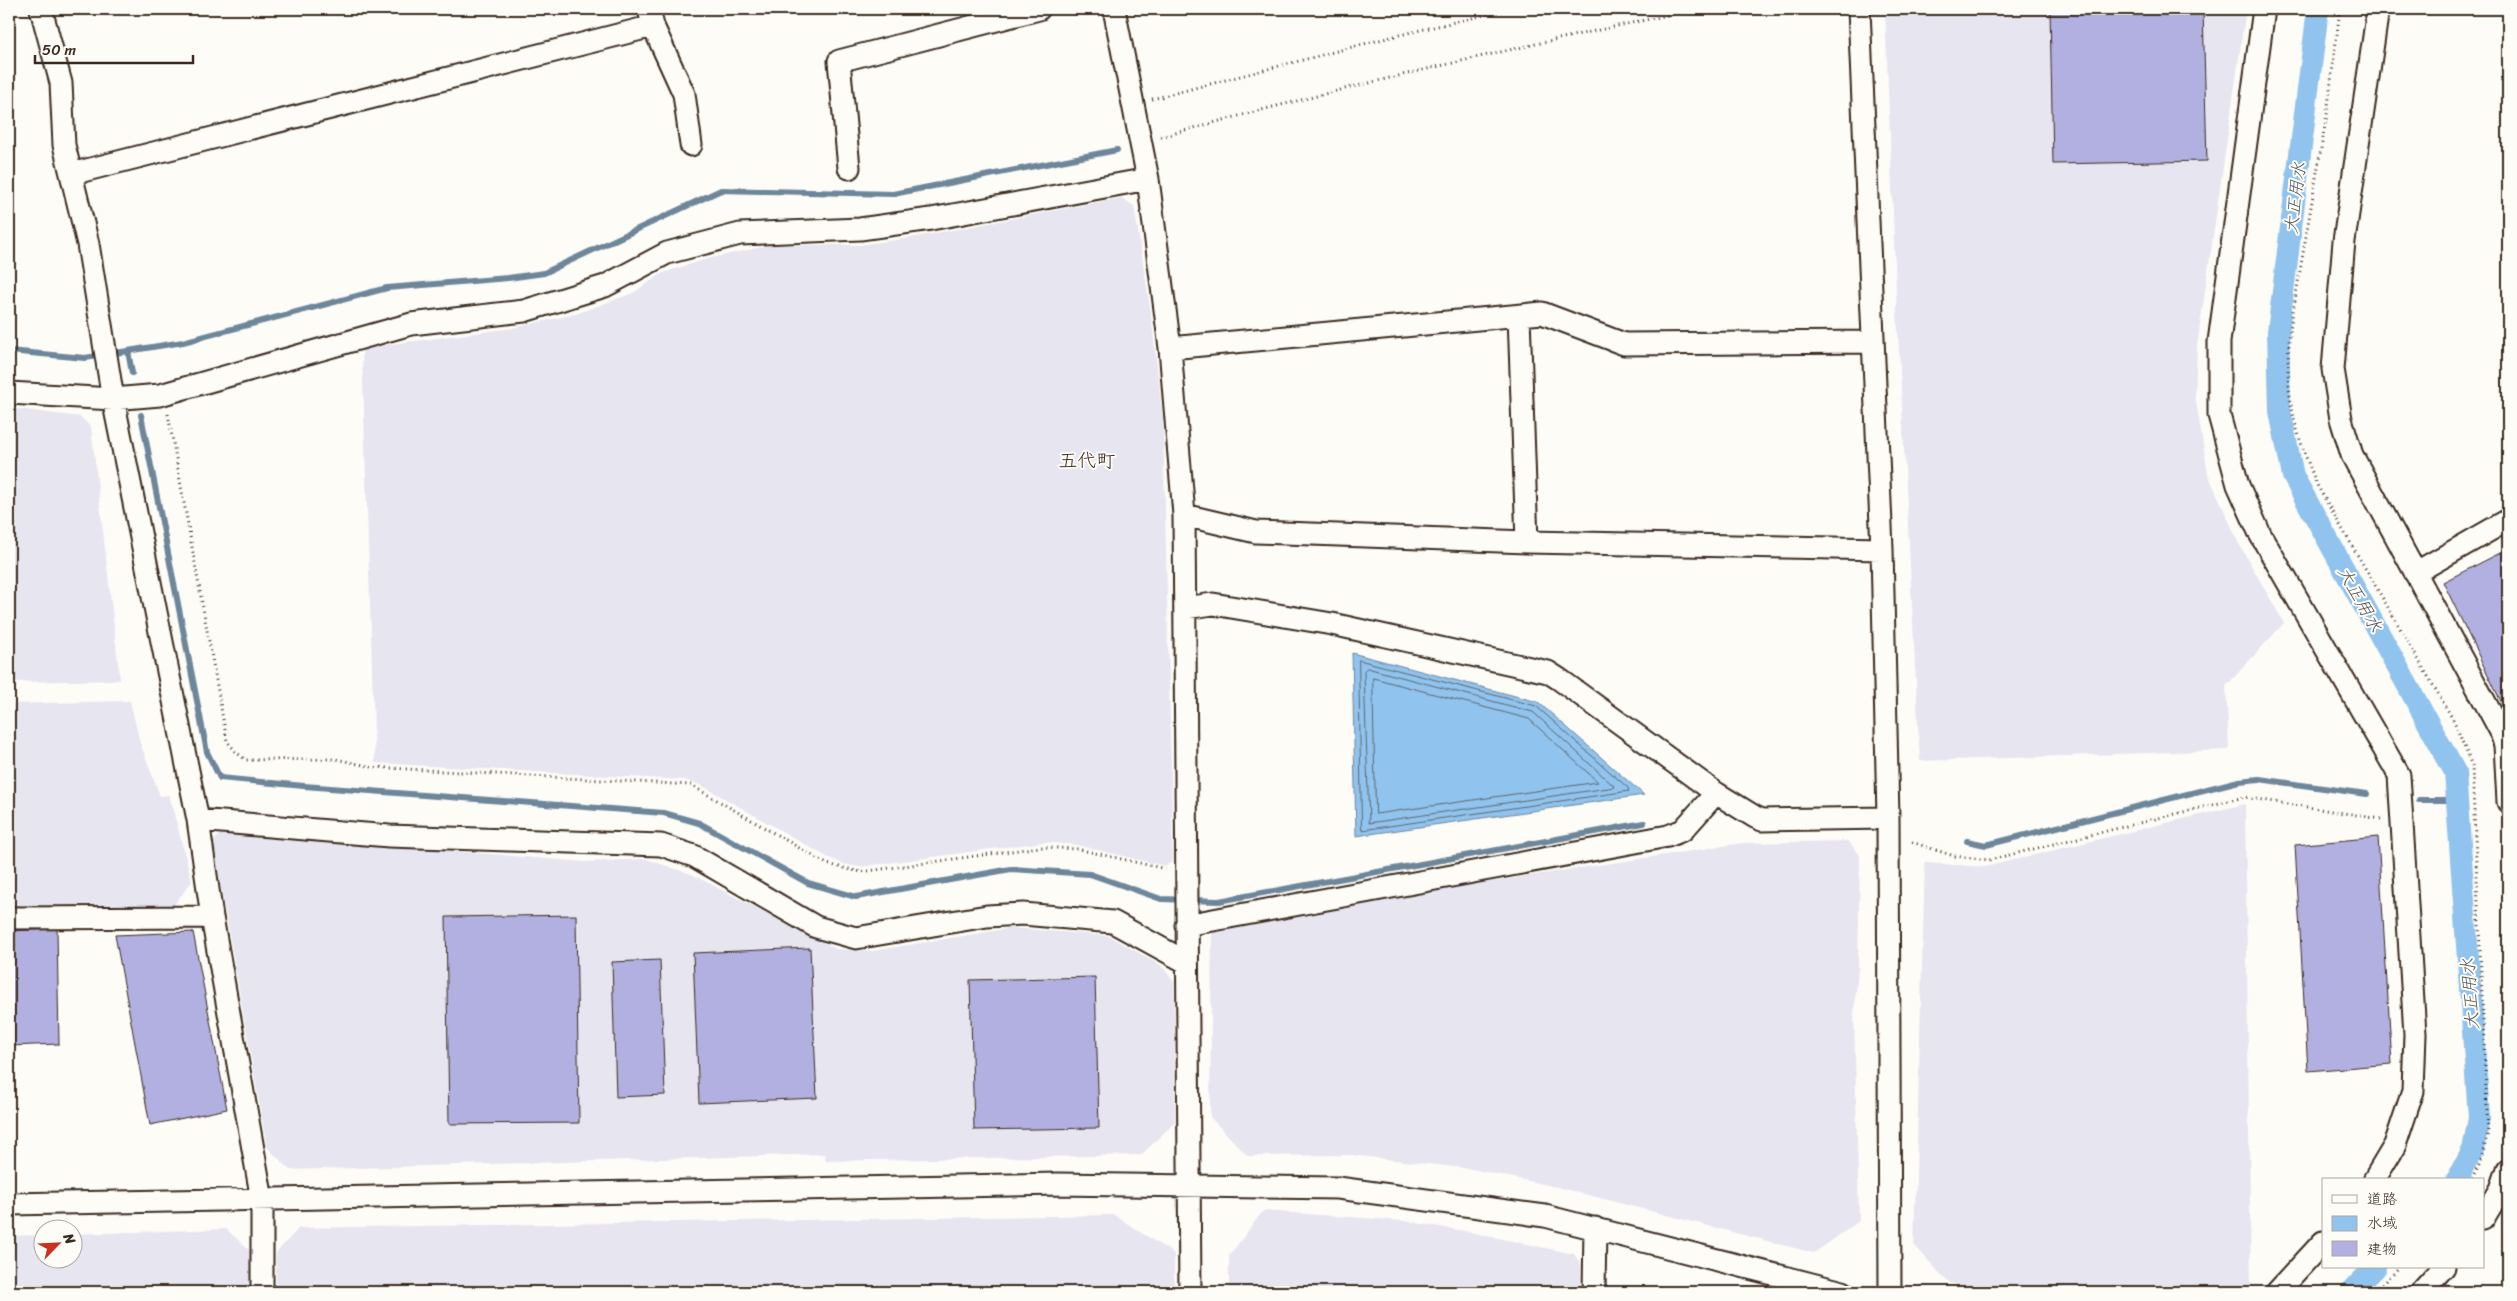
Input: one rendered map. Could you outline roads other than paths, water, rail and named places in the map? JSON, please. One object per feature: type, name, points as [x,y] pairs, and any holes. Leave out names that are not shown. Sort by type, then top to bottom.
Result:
[{"type":"street","points":[[41,9],[61,82],[64,145],[88,244],[113,399],[198,820],[212,917],[262,1200],[262,1292]]},
{"type":"street","points":[[849,168],[839,61],[1038,9]]},
{"type":"street","points":[[1114,9],[1148,178],[1170,348],[1184,515],[1190,1292]]},
{"type":"street","points":[[1859,9],[1882,549],[1888,818],[1890,1292]]},
{"type":"street","points":[[2264,9],[2219,342],[2219,415],[2238,486],[2260,534],[2399,775],[2415,1034],[2413,1091],[2394,1145],[2375,1178]]},
{"type":"street","points":[[2378,9],[2344,241],[2334,369],[2340,419],[2352,455],[2500,730],[2507,763],[2508,802]]},
{"type":"street","points":[[72,174],[651,17],[684,94],[692,145]]},
{"type":"street","points":[[9,393],[113,399],[160,395],[411,324],[524,311],[605,286],[667,254],[740,234],[860,229],[931,219],[1148,178]]},
{"type":"street","points":[[1170,348],[1542,314],[1624,344],[1873,342]]},
{"type":"street","points":[[1519,316],[1527,542]]},
{"type":"street","points":[[1184,515],[1256,532],[1527,542],[1882,549]]},
{"type":"street","points":[[2415,573],[2508,520]]},
{"type":"street","points":[[1185,608],[1213,604],[1332,624],[1548,672],[1716,793],[1755,817],[1762,820],[1888,818]]},
{"type":"street","points":[[1186,925],[1668,836],[1683,830],[1716,793]]},
{"type":"street","points":[[198,820],[389,836],[661,845],[694,856],[816,927],[856,938],[987,916],[1023,914],[1113,922],[1186,962]]},
{"type":"street","points":[[9,918],[212,917]]},
{"type":"street","points":[[2484,1216],[2501,1189],[2508,1169]]},
{"type":"street","points":[[9,1204],[1058,1184],[1338,1188],[1545,1216],[1844,1292]]},
{"type":"street","points":[[1594,1292],[1595,1228]]},
{"type":"street","points":[[2277,1292],[2322,1243]]},
{"type":"street","points":[[2421,1292],[2443,1268]]},
{"type":"water","points":[[1352,653],[1538,702],[1644,795],[1356,836]]},
{"type":"waterway","name":"大正用水","points":[[2318,9],[2278,332],[2280,411],[2293,476],[2455,772],[2479,1118],[2473,1150],[2458,1178]]},
{"type":"waterway","points":[[9,351],[85,358],[183,342],[387,288],[508,278],[544,273],[721,190],[893,194],[1117,150]]},
{"type":"waterway","points":[[128,351],[132,373]]},
{"type":"waterway","points":[[141,415],[207,752],[220,778],[664,813],[699,823],[808,883],[856,897],[1011,869],[1090,874],[1161,899],[1219,901],[1644,823]]},
{"type":"waterway","points":[[1967,841],[1986,845],[2239,781],[2259,779],[2367,794]]},
{"type":"waterway","points":[[2419,800],[2447,800]]},
{"type":"waterway","name":"大正用水","points":[[2351,1292],[2374,1268]]},
{"type":"district","name":"五代町","points":[[1087,460]]}]
